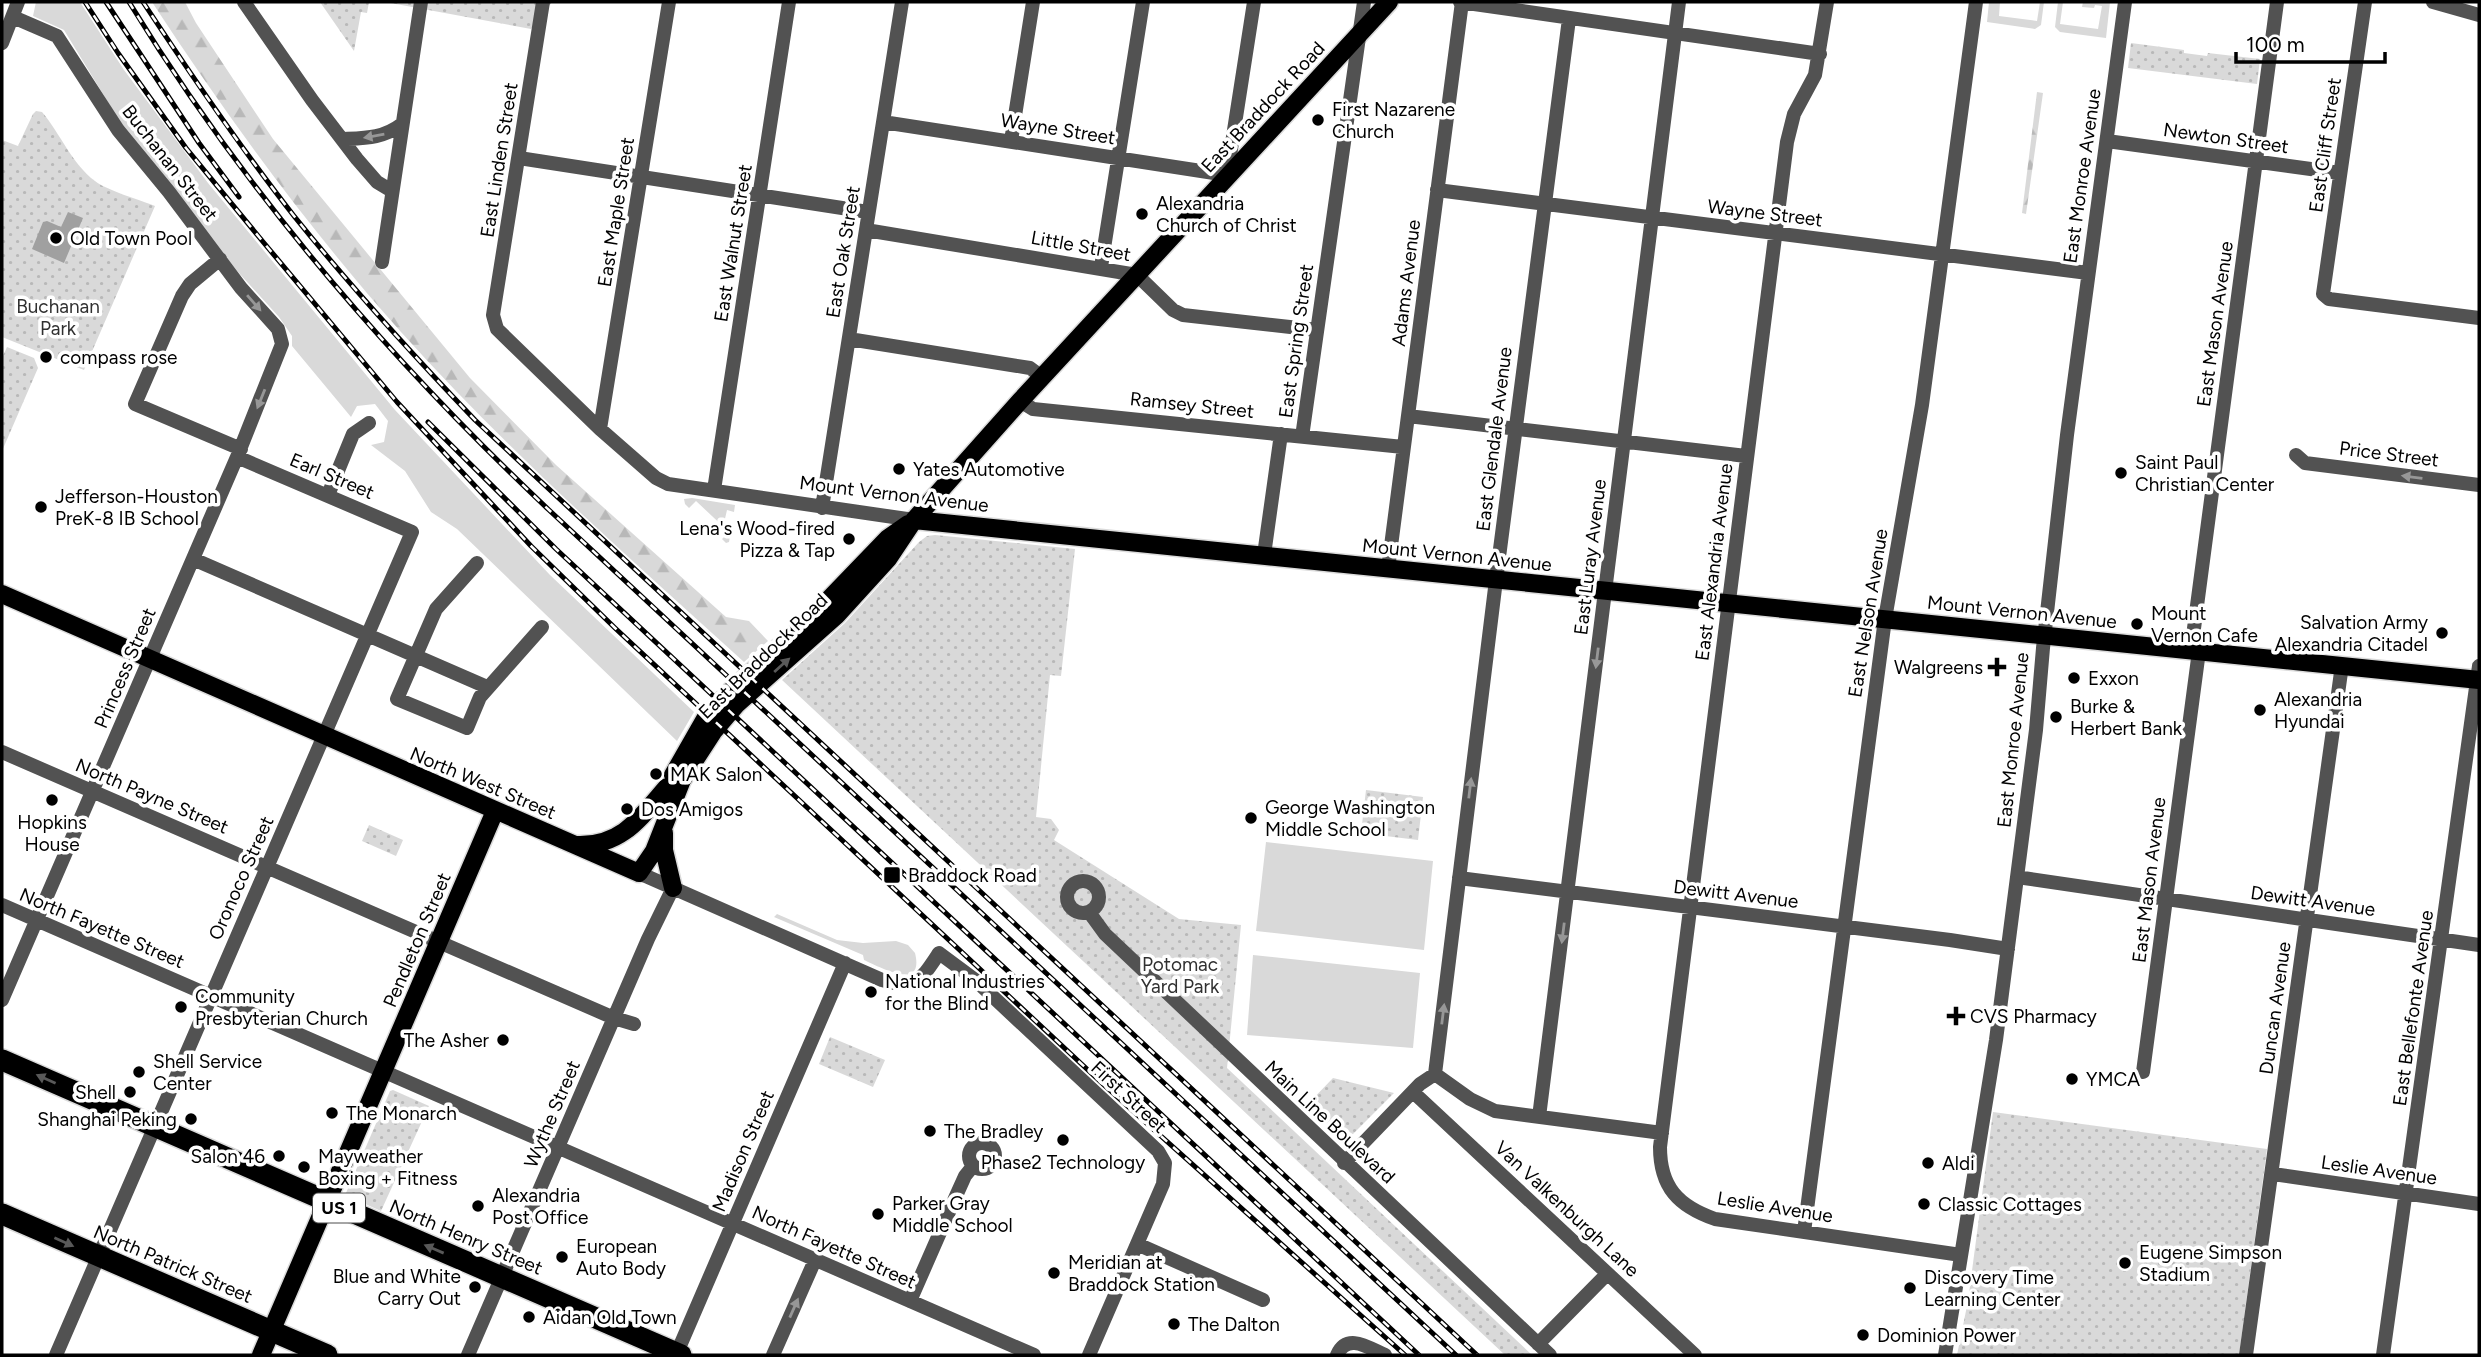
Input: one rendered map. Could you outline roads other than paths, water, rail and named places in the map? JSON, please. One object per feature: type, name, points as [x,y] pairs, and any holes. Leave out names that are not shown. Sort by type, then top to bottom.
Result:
[{"type":"highway","name":"North Henry Street","points":[[2,1060],[678,1355]]},
{"type":"highway","name":"North Patrick Street","points":[[2,1214],[327,1355]]},
{"type":"main road","name":"East Braddock Road","points":[[639,873],[654,851],[682,780],[713,732],[737,704],[836,615],[888,559],[914,520],[1020,401],[1389,2]]},
{"type":"main road","name":"East Braddock Road","points":[[639,873],[643,848],[667,787],[691,739],[705,719],[732,690],[808,621],[888,538],[914,520]]},
{"type":"main road","name":"Mount Vernon Avenue","points":[[914,520],[2195,651],[2479,675]]},
{"type":"main road","name":"North West Street","points":[[2,594],[639,873]]},
{"type":"main road","points":[[573,845],[597,845],[616,837],[631,826],[667,787]]},
{"type":"main road","name":"Pendleton Street","points":[[261,1355],[495,811]]},
{"type":"main road","points":[[664,822],[664,850],[673,888]]},
{"type":"street","points":[[2,43],[18,2]]},
{"type":"street","points":[[244,2],[357,159],[377,182],[392,191]]},
{"type":"street","points":[[383,262],[421,2]]},
{"type":"street","name":"East Linden Street","points":[[494,325],[495,304],[543,2]]},
{"type":"street","name":"East Maple Street","points":[[600,429],[669,2]]},
{"type":"street","name":"East Walnut Street","points":[[714,490],[789,2]]},
{"type":"street","name":"East Oak Street","points":[[822,508],[902,2]]},
{"type":"street","points":[[1011,141],[1034,2]]},
{"type":"street","points":[[1101,267],[1143,2]]},
{"type":"street","points":[[1227,175],[1254,2]]},
{"type":"street","name":"East Spring Street","points":[[1302,437],[1364,2]]},
{"type":"street","points":[[1461,2],[1545,8],[1569,19],[1820,54]]},
{"type":"street","name":"Adams Avenue","points":[[1388,569],[1461,2]]},
{"type":"street","name":"East Luray Avenue","points":[[1539,1117],[1679,2]]},
{"type":"street","name":"East Alexandria Avenue","points":[[1662,1133],[1730,603],[1746,456],[1790,128],[1794,114],[1815,75],[1827,2]]},
{"type":"street","name":"East Nelson Avenue","points":[[1804,1231],[1885,619],[1922,405],[1976,2]]},
{"type":"street","name":"East Monroe Avenue","points":[[1945,1355],[1990,1085],[2036,730],[2044,635],[2088,273],[2125,2]]},
{"type":"street","name":"East Mason Avenue","points":[[2143,1072],[2277,2]]},
{"type":"street","name":"East Cliff Street","points":[[2365,2],[2323,294],[2329,299],[2479,318]]},
{"type":"street","points":[[2433,2],[2479,15]]},
{"type":"street","name":"Buchanan Street","points":[[13,17],[57,36],[118,130],[241,289],[278,330],[281,337],[280,349]]},
{"type":"street","name":"East Glendale Avenue","points":[[1438,1076],[1459,878],[1569,19]]},
{"type":"street","name":"Wayne Street","points":[[883,121],[1227,175]]},
{"type":"street","points":[[344,139],[377,137],[402,124]]},
{"type":"street","name":"Newton Street","points":[[2107,141],[2340,173]]},
{"type":"street","points":[[519,158],[868,212]]},
{"type":"street","name":"Wayne Street","points":[[1437,190],[2088,273]]},
{"type":"street","name":"Little Street","points":[[866,230],[1101,267],[1137,275],[1173,310],[1184,315],[1317,330]]},
{"type":"street","name":"Earl Street","points":[[220,259],[190,284],[182,296],[135,404],[412,532]]},
{"type":"street","name":"Mount Vernon Avenue","points":[[494,325],[506,340],[600,429],[656,478],[668,484],[914,520]]},
{"type":"street","points":[[849,339],[1030,368],[1042,377]]},
{"type":"street","name":"Princess Street","points":[[2,1000],[239,453],[280,349]]},
{"type":"street","name":"Ramsey Street","points":[[1020,401],[1034,409],[1403,447]]},
{"type":"street","points":[[1408,416],[1746,456]]},
{"type":"street","points":[[328,495],[352,434],[369,423]]},
{"type":"street","name":"East Spring Street","points":[[1264,555],[1282,434]]},
{"type":"street","name":"Price Street","points":[[2296,456],[2305,463],[2479,485]]},
{"type":"street","name":"Oronoco Street","points":[[56,1355],[412,532]]},
{"type":"street","points":[[193,559],[488,687]]},
{"type":"street","points":[[477,563],[436,609],[397,699],[467,728],[480,696],[542,627]]},
{"type":"street","name":"Duncan Avenue","points":[[2246,1355],[2342,665]]},
{"type":"street","name":"East Bellefonte Avenue","points":[[2383,1355],[2479,675]]},
{"type":"street","name":"North Payne Street","points":[[2,752],[614,1018],[634,1024]]},
{"type":"street","name":"North West Street","points":[[639,873],[882,980],[904,985],[922,978],[939,953]]},
{"type":"street","name":"Dewitt Avenue","points":[[2017,877],[2479,945]]},
{"type":"street","name":"Dewitt Avenue","points":[[1459,878],[2008,949]]},
{"type":"street","name":"Wythe Street","points":[[468,1355],[673,888]]},
{"type":"street","name":"North Fayette Street","points":[[2,905],[1034,1355]]},
{"type":"street","name":"Main Line Boulevard","points":[[1089,912],[1105,934],[1550,1355]]},
{"type":"street","name":"First Street","points":[[939,953],[974,979],[1162,1155],[1166,1167],[1164,1180],[1089,1355]]},
{"type":"street","name":"Madison Street","points":[[678,1355],[845,962]]},
{"type":"street","points":[[1344,1163],[1413,1092],[1438,1076],[1488,1108],[1662,1133]]},
{"type":"street","name":"Van Valkenburgh Lane","points":[[1413,1092],[1695,1355]]},
{"type":"street","name":"Leslie Avenue","points":[[1662,1133],[1660,1156],[1663,1177],[1690,1209],[1715,1219],[1961,1255]]},
{"type":"street","points":[[910,1301],[965,1176],[973,1166]]},
{"type":"street","name":"Leslie Avenue","points":[[2273,1174],[2479,1204]]},
{"type":"street","points":[[1138,1244],[1263,1300]]},
{"type":"street","points":[[773,1355],[815,1260]]},
{"type":"street","points":[[1538,1345],[1607,1274]]},
{"type":"street","points":[[1337,1355],[1347,1343],[1355,1342],[1385,1355]]},
{"type":"railway","points":[[85,2],[186,148],[397,402],[531,546],[615,628],[1104,1085],[1405,1355]]},
{"type":"railway","points":[[106,2],[199,143],[239,197]]},
{"type":"railway","points":[[129,2],[174,72],[270,206],[376,332],[490,453],[1456,1355]]},
{"type":"railway","points":[[143,2],[254,164],[294,216],[382,320],[475,420],[1477,1355]]},
{"type":"railway","points":[[428,422],[556,549],[1419,1355]]},
{"type":"place","name":"First Nazarene Church","points":[[1318,120]]},
{"type":"place","name":"Alexandria Church of Christ","points":[[1142,214]]},
{"type":"place","name":"Old Town Pool","points":[[56,238]]},
{"type":"place","name":"compass rose","points":[[46,357]]},
{"type":"place","name":"Yates Automotive","points":[[899,469]]},
{"type":"place","name":"Saint Paul Christian Center","points":[[2121,473]]},
{"type":"place","name":"Jefferson-Houston PreK-8 IB School","points":[[41,507]]},
{"type":"place","name":"Lena's Wood-fired Pizza & Tap","points":[[849,539]]},
{"type":"place","name":"Mount Vernon Cafe","points":[[2137,624]]},
{"type":"place","name":"Salvation Army Alexandria Citadel","points":[[2442,633]]},
{"type":"place","name":"Walgreens","points":[[1997,667]]},
{"type":"place","name":"Exxon","points":[[2074,678]]},
{"type":"place","name":"Alexandria Hyundai","points":[[2260,710]]},
{"type":"place","name":"Burke & Herbert Bank","points":[[2056,717]]},
{"type":"place","name":"MAK Salon","points":[[656,774]]},
{"type":"place","name":"Hopkins House","points":[[52,800]]},
{"type":"place","name":"Dos Amigos","points":[[627,809]]},
{"type":"place","name":"George Washington Middle School","points":[[1251,818]]},
{"type":"place","name":"Braddock Road","points":[[892,875]]},
{"type":"place","name":"National Industries for the Blind","points":[[871,992]]},
{"type":"place","name":"Community Presbyterian Church","points":[[181,1007]]},
{"type":"place","name":"CVS Pharmacy","points":[[1956,1016]]},
{"type":"place","name":"The Asher","points":[[503,1040]]},
{"type":"place","name":"Shell Service Center","points":[[139,1072]]},
{"type":"place","name":"YMCA","points":[[2072,1079]]},
{"type":"place","name":"Shell","points":[[130,1092]]},
{"type":"place","name":"The Monarch","points":[[332,1113]]},
{"type":"place","name":"Shanghai Peking","points":[[191,1119]]},
{"type":"place","name":"The Bradley","points":[[930,1131]]},
{"type":"place","name":"Phase2 Technology","points":[[1063,1140]]},
{"type":"place","name":"Salon 46","points":[[279,1156]]},
{"type":"place","name":"Aldi","points":[[1928,1163]]},
{"type":"place","name":"Mayweather Boxing + Fitness","points":[[304,1167]]},
{"type":"place","name":"Classic Cottages","points":[[1924,1204]]},
{"type":"place","name":"Alexandria Post Office","points":[[478,1206]]},
{"type":"place","name":"Parker Gray Middle School","points":[[878,1214]]},
{"type":"place","name":"European Auto Body","points":[[562,1257]]},
{"type":"place","name":"Eugene Simpson Stadium","points":[[2125,1263]]},
{"type":"place","name":"Meridian at Braddock Station","points":[[1054,1273]]},
{"type":"place","name":"Blue and White Carry Out","points":[[475,1287]]},
{"type":"place","name":"Discovery Time Learning Center","points":[[1910,1288]]},
{"type":"place","name":"Aidan Old Town","points":[[529,1317]]},
{"type":"place","name":"The Dalton","points":[[1174,1324]]},
{"type":"place","name":"Dominion Power","points":[[1863,1335]]},
{"type":"park label","name":"Buchanan Park","points":[[58,317]]},
{"type":"park label","name":"Potomac Yard Park","points":[[1180,975]]}]
